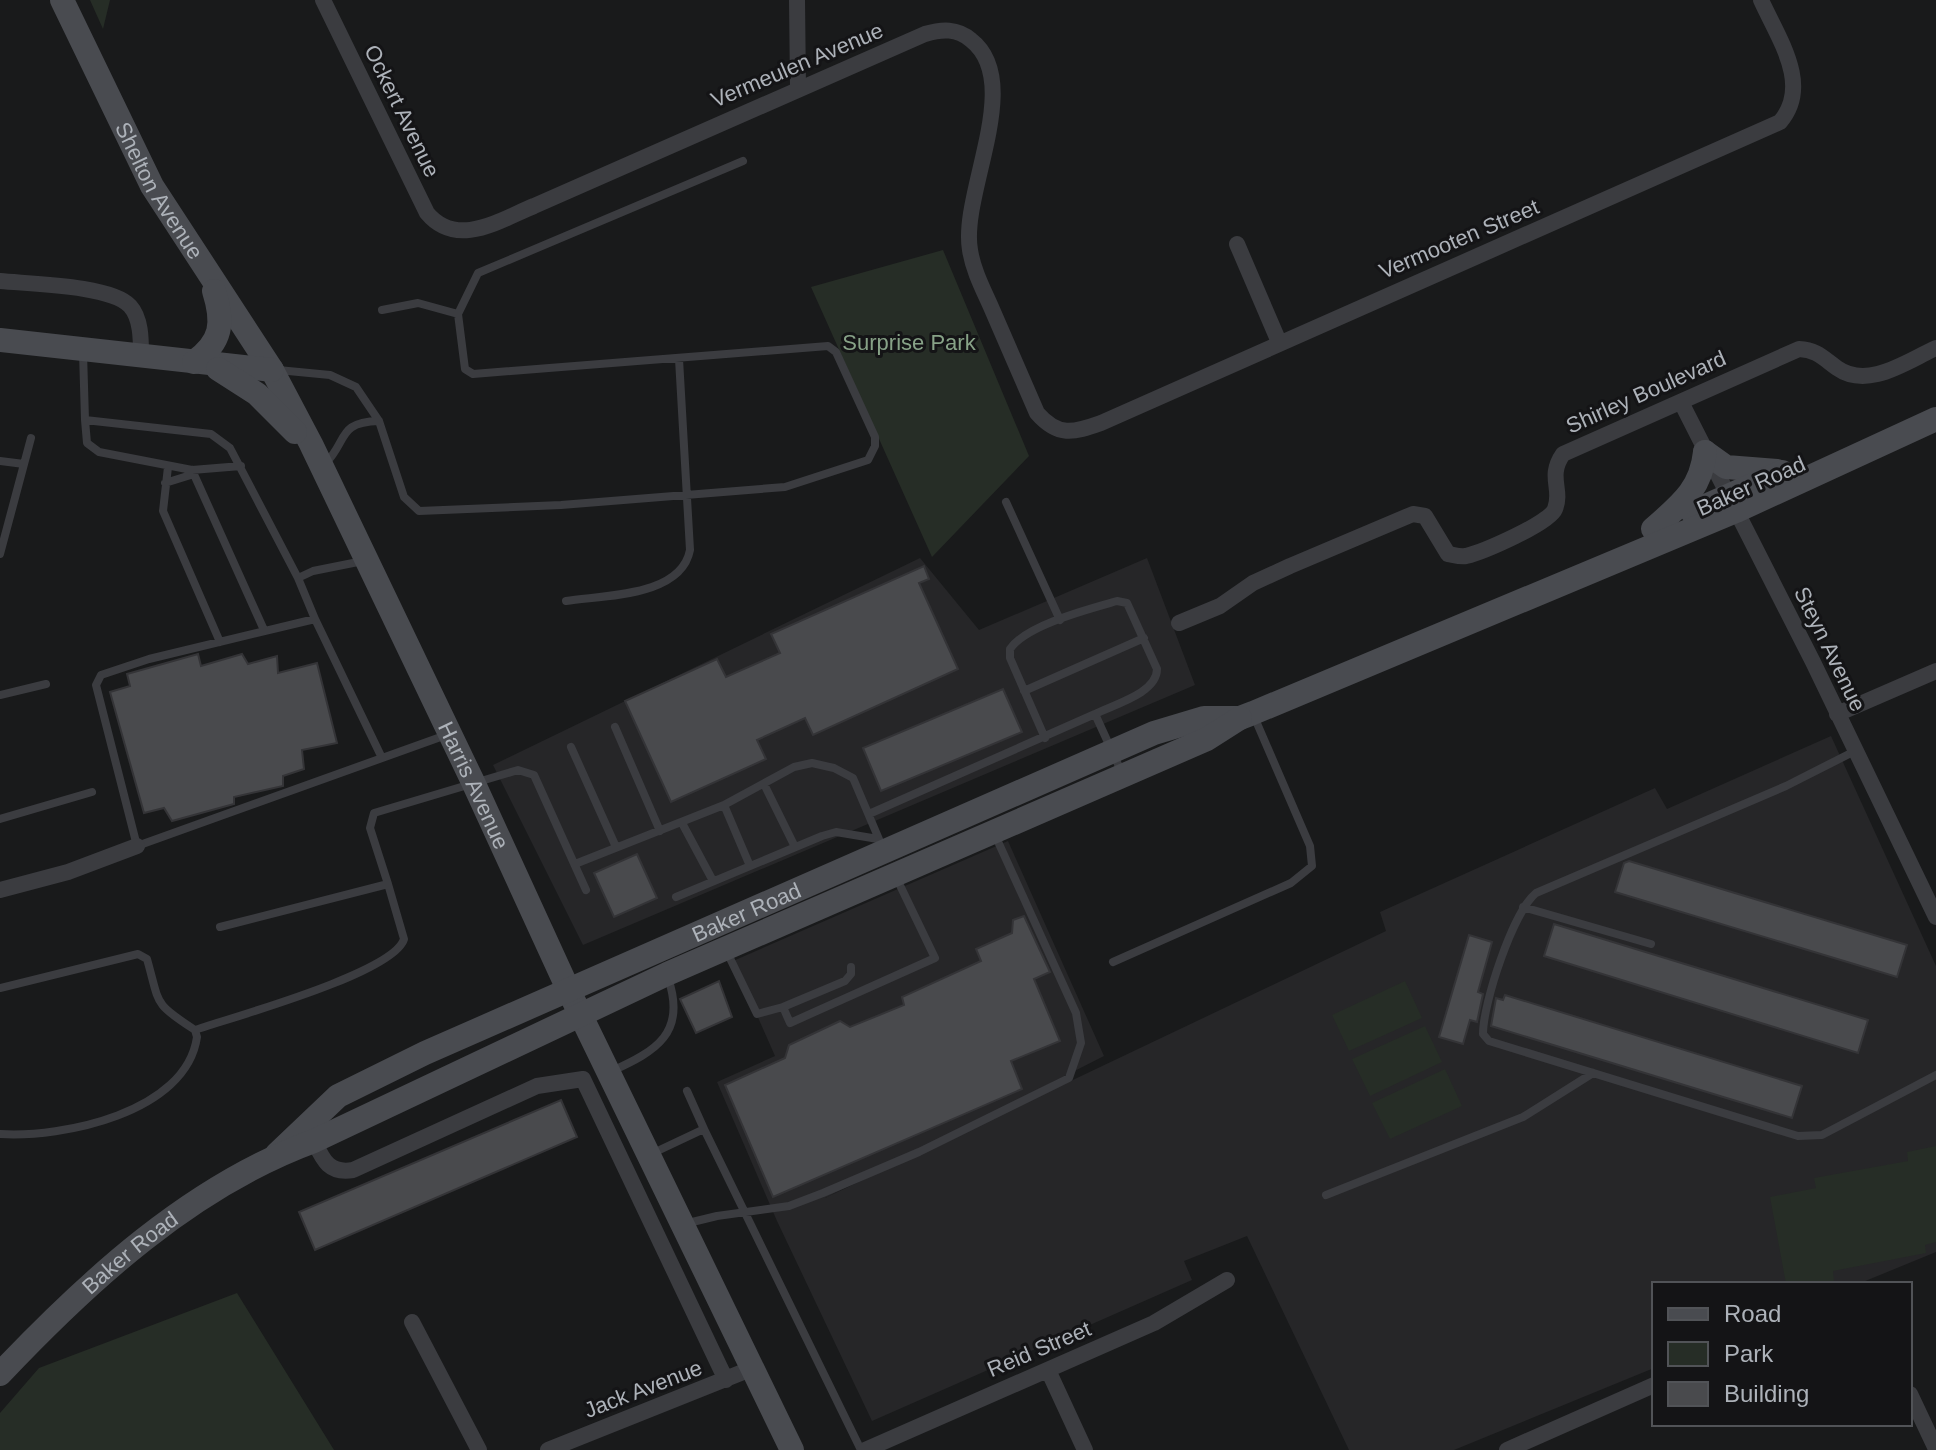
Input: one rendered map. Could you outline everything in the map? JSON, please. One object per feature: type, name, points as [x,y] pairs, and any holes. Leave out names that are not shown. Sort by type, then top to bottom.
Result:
[{"type":"main road","name":"Shelton Avenue","points":[[62,0],[152,186],[211,281],[272,370]]},
{"type":"main road","points":[[196,362],[214,345],[221,330],[211,281]]},
{"type":"main road","points":[[0,340],[272,370]]},
{"type":"main road","points":[[196,362],[245,384],[311,444]]},
{"type":"main road","name":"Harris Avenue","points":[[272,370],[311,444],[474,784],[568,989],[611,1071],[792,1450]]},
{"type":"main road","name":"Baker Road","points":[[1576,577],[1603,551],[1653,529],[1731,504],[1784,472],[1881,431],[1936,418]]},
{"type":"main road","name":"Baker Road","points":[[0,1374],[83,1291],[127,1253],[210,1194],[277,1154],[314,1141],[725,948],[1207,739],[1246,715],[1576,577],[1731,504],[1936,418]]},
{"type":"main road","points":[[1653,529],[1692,494],[1703,472],[1705,452],[1726,467],[1784,472]]},
{"type":"main road","name":"Baker Road","points":[[277,1154],[338,1096],[881,845],[1183,724],[1204,718],[1246,715]]},
{"type":"street","name":"Ockert Avenue","points":[[323,0],[427,213],[437,223],[454,231]]},
{"type":"street","points":[[797,0],[798,87]]},
{"type":"street","name":"Vermooten Street","points":[[1037,413],[1055,430],[1079,431],[1780,122],[1791,109],[1794,77],[1761,0]]},
{"type":"street","name":"Vermeulen Avenue","points":[[454,231],[478,229],[534,206],[798,87],[936,30],[961,33],[980,48],[991,79],[993,108],[970,212],[970,254],[1037,413]]},
{"type":"street","points":[[1237,244],[1279,342]]},
{"type":"street","points":[[0,281],[97,292],[119,299],[135,316],[141,355]]},
{"type":"street","name":"Shirley Boulevard","points":[[1179,623],[1220,606],[1253,583],[1413,514],[1425,516],[1448,554],[1456,556],[1467,555],[1511,536],[1547,520],[1554,513],[1557,504],[1553,479],[1563,454],[1799,349],[1813,350],[1837,368],[1861,376],[1875,376],[1936,348]]},
{"type":"street","name":"Steyn Avenue","points":[[1681,402],[1934,907]]},
{"type":"street","points":[[1837,714],[1936,671]]},
{"type":"street","points":[[0,890],[68,872],[137,846]]},
{"type":"street","points":[[314,1141],[324,1163],[333,1170],[353,1170],[537,1086],[583,1079],[726,1380]]},
{"type":"street","name":"Reid Street","points":[[863,1450],[1154,1323],[1227,1280]]},
{"type":"street","points":[[412,1322],[479,1450]]},
{"type":"street","name":"Jack Avenue","points":[[548,1450],[753,1368]]},
{"type":"street","points":[[1048,1370],[1085,1450]]},
{"type":"street","points":[[1507,1450],[1652,1386]]},
{"type":"street","points":[[1912,1398],[1936,1449]]},
{"type":"lane","points":[[272,370],[330,375],[349,382],[362,394],[379,421],[404,497],[419,511],[687,496],[785,487],[868,460],[876,441],[836,352],[828,346],[473,374],[465,369],[458,314],[478,273],[743,161]]},
{"type":"lane","points":[[382,310],[418,303],[458,314]]},
{"type":"lane","points":[[82,349],[87,443],[92,450],[193,472]]},
{"type":"lane","points":[[566,601],[636,590],[679,575],[690,550],[679,359]]},
{"type":"lane","points":[[85,420],[211,434],[230,448],[298,578],[382,758]]},
{"type":"lane","points":[[322,467],[348,428],[363,422],[379,421]]},
{"type":"lane","points":[[0,554],[31,438]]},
{"type":"lane","points":[[0,461],[24,464]]},
{"type":"lane","points":[[165,483],[193,472],[241,466]]},
{"type":"lane","points":[[168,467],[163,511],[220,642]]},
{"type":"lane","points":[[193,472],[264,630]]},
{"type":"lane","points":[[1006,502],[1060,620]]},
{"type":"lane","points":[[298,578],[313,571],[367,561]]},
{"type":"lane","points":[[869,814],[1045,738],[1155,682],[1157,669],[1130,606],[1122,601],[1060,620],[1022,636],[1010,649],[1009,656],[1045,738]]},
{"type":"lane","points":[[315,619],[110,669],[96,683],[137,846],[450,734]]},
{"type":"lane","points":[[1024,691],[1144,638]]},
{"type":"lane","points":[[0,695],[46,684]]},
{"type":"lane","points":[[1095,714],[1122,774]]},
{"type":"lane","points":[[1113,962],[1291,883],[1312,866],[1310,846],[1246,715]]},
{"type":"lane","points":[[615,727],[660,831]]},
{"type":"lane","points":[[571,747],[616,847]]},
{"type":"lane","points":[[1855,751],[1786,786],[1545,886],[1523,907],[1489,998],[1483,1034],[1489,1041],[1763,1128],[1813,1137],[1936,1075]]},
{"type":"lane","points":[[575,864],[724,805],[804,764],[828,766],[853,778],[894,874],[935,958],[790,1023],[783,1007]]},
{"type":"lane","points":[[195,1030],[326,986],[397,951],[404,936],[370,828],[374,813],[513,770],[534,775],[586,890]]},
{"type":"lane","points":[[764,784],[795,847]]},
{"type":"lane","points":[[0,819],[92,792]]},
{"type":"lane","points":[[724,805],[750,866]]},
{"type":"lane","points":[[682,823],[713,881]]},
{"type":"lane","points":[[684,1225],[744,1211],[789,1206],[919,1152],[1069,1078],[1081,1043],[1076,1013],[993,830]]},
{"type":"lane","points":[[676,897],[836,832],[881,845]]},
{"type":"lane","points":[[220,927],[388,884]]},
{"type":"lane","points":[[1523,907],[1651,944]]},
{"type":"lane","points":[[725,948],[757,1014],[783,1007],[845,981],[851,976],[851,967]]},
{"type":"lane","points":[[0,988],[138,954],[147,959],[153,989],[162,1009],[195,1030]]},
{"type":"lane","points":[[611,1071],[656,1050],[664,1039],[675,1006],[667,974]]},
{"type":"lane","points":[[0,1134],[32,1136],[60,1131],[151,1101],[183,1068],[196,1045],[195,1030]]},
{"type":"lane","points":[[1326,1195],[1523,1117],[1593,1073]]},
{"type":"lane","points":[[687,1091],[863,1450]]},
{"type":"lane","points":[[650,1154],[704,1129]]},
{"type":"shaded area","points":[[920,558],[979,630],[1147,558],[1195,685],[583,945],[493,765]]},
{"type":"shaded area","points":[[1831,736],[1936,966],[1936,1252],[1863,1282],[1652,1282],[1652,1369],[1454,1450],[1349,1450],[1247,1236],[1184,1261],[1192,1280],[872,1421],[777,1221],[717,1082],[775,1056],[733,961],[1008,841],[1104,1056],[825,1198],[1386,931],[1380,912],[1655,788],[1667,809]]},
{"type":"green space","points":[[90,0],[110,0],[103,29]]},
{"type":"green space","name":"Surprise Park","points":[[943,250],[1029,456],[932,557],[811,287]]},
{"type":"green space","points":[[1405,981],[1422,1018],[1349,1051],[1332,1015]]},
{"type":"green space","points":[[1425,1026],[1442,1062],[1370,1096],[1352,1059]]},
{"type":"green space","points":[[1445,1069],[1462,1106],[1390,1139],[1372,1103]]},
{"type":"green space","points":[[1936,1146],[1936,1242],[1925,1245],[1926,1253],[1833,1271],[1834,1281],[1786,1282],[1770,1197],[1816,1188],[1814,1178],[1908,1161],[1907,1152]]},
{"type":"green space","points":[[237,1293],[334,1450],[0,1450],[0,1413],[39,1368]]},
{"type":"building","points":[[924,566],[929,579],[919,583],[958,669],[813,735],[805,718],[757,740],[766,759],[671,802],[625,701],[717,659],[726,677],[780,653],[771,634]]},
{"type":"building","points":[[198,654],[201,666],[242,654],[248,664],[277,656],[278,673],[317,663],[337,743],[302,750],[304,769],[283,776],[283,786],[234,797],[234,804],[172,821],[164,808],[144,813],[110,692],[130,686],[127,674]]},
{"type":"building","points":[[1003,689],[1022,732],[881,791],[863,748]]},
{"type":"building","points":[[637,854],[657,898],[614,917],[594,873]]},
{"type":"building","points":[[1629,861],[1907,945],[1897,977],[1615,892],[1624,863]]},
{"type":"building","points":[[1024,916],[1050,972],[1034,979],[1060,1041],[1011,1061],[1022,1089],[773,1197],[725,1085],[785,1058],[789,1045],[840,1021],[850,1027],[904,1005],[902,997],[981,961],[976,949],[1012,933],[1013,920]]},
{"type":"building","points":[[1554,924],[1868,1020],[1858,1053],[1544,956]]},
{"type":"building","points":[[1469,935],[1492,942],[1478,992],[1483,994],[1477,1022],[1470,1020],[1463,1044],[1439,1037]]},
{"type":"building","points":[[719,981],[732,1017],[696,1033],[680,999]]},
{"type":"building","points":[[1505,995],[1802,1086],[1792,1118],[1491,1026],[1496,998],[1503,1000]]},
{"type":"building","points":[[561,1100],[577,1137],[315,1250],[299,1212]]}]
